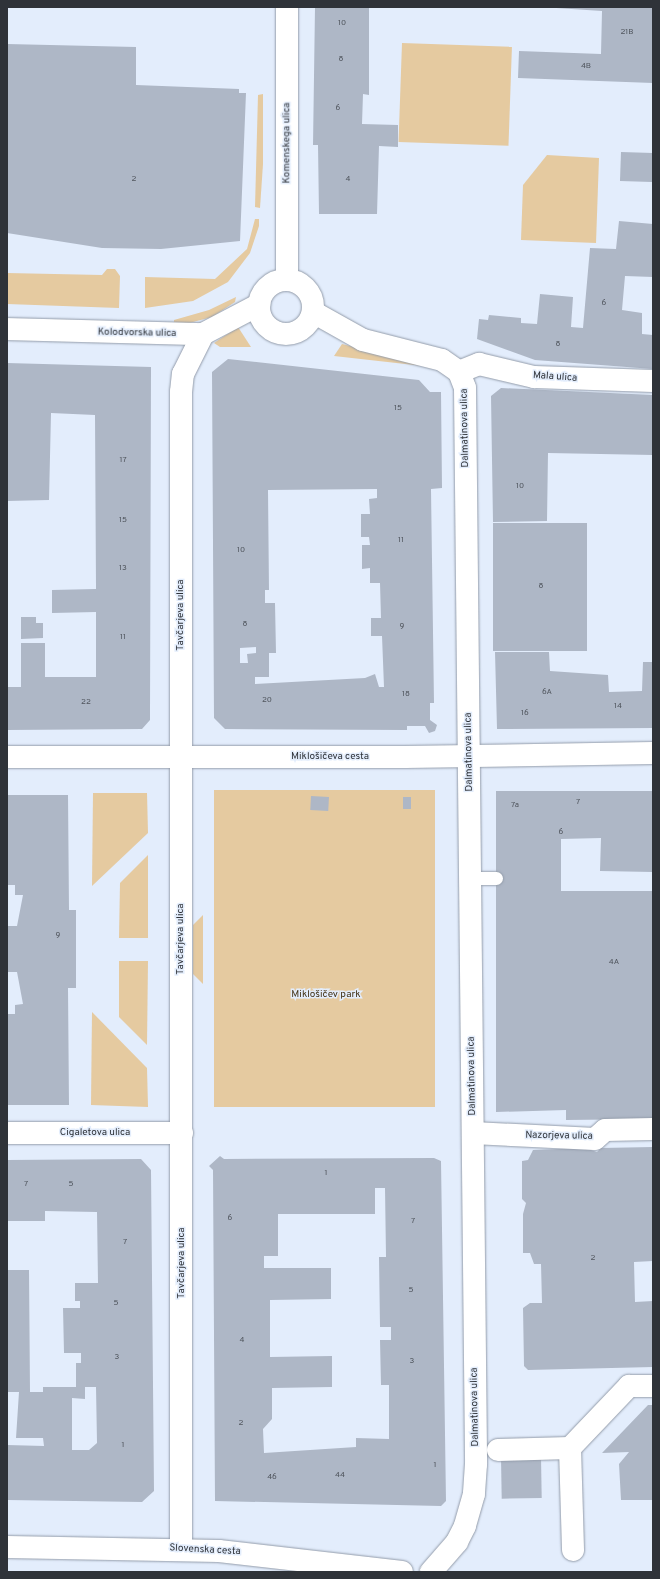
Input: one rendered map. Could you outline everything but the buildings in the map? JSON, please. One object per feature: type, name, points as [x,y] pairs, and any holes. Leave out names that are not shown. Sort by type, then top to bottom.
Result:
[{"type":"main road","name":"Komenskega ulica","points":[[287,7],[287,280]]},
{"type":"main road","points":[[287,280],[305,288],[312,299],[313,312],[301,330],[280,334],[263,321],[260,304],[271,285],[287,280]]},
{"type":"main road","name":"Kolodvorska ulica","points":[[7,329],[203,334],[260,304]]},
{"type":"main road","points":[[313,312],[363,340],[422,352],[442,360],[459,372]]},
{"type":"main road","name":"Tavčarjeva ulica","points":[[181,1548],[181,392],[183,374],[203,334]]},
{"type":"main road","name":"Mala ulica","points":[[459,372],[479,364],[534,377],[653,381]]},
{"type":"main road","name":"Dalmatinova ulica","points":[[431,1572],[457,1542],[474,1494],[480,1132],[470,878],[466,388],[459,372]]},
{"type":"main road","name":"Miklošičeva cesta","points":[[7,757],[443,757],[653,753]]},
{"type":"main road","name":"Nazorjeva ulica","points":[[480,1132],[596,1139],[605,1130],[653,1130]]},
{"type":"main road","name":"Cigaletova ulica","points":[[7,1133],[182,1133]]},
{"type":"main road","points":[[596,1139],[605,1144],[653,1144]]},
{"type":"main road","points":[[498,1450],[570,1448],[629,1386],[653,1386]]},
{"type":"main road","points":[[570,1448],[573,1550]]},
{"type":"main road","name":"Slovenska cesta","points":[[7,1547],[181,1548],[281,1555],[402,1572]]},
{"type":"lane","points":[[470,878],[496,878]]},
{"type":"green space","points":[[402,43],[512,47],[508,146],[399,142]]},
{"type":"green space","points":[[263,94],[263,164],[260,208],[255,207],[258,95]]},
{"type":"green space","points":[[547,155],[599,158],[596,243],[521,240],[523,185]]},
{"type":"green space","points":[[255,219],[259,219],[259,226],[250,253],[228,282],[193,301],[145,308],[145,277],[215,279],[247,249]]},
{"type":"green space","points":[[107,269],[115,269],[120,276],[119,308],[7,304],[7,273],[102,275]]},
{"type":"green space","points":[[236,297],[235,302],[212,317],[174,327],[174,320],[209,310]]},
{"type":"green space","points":[[238,327],[251,347],[220,347],[214,343]]},
{"type":"green space","points":[[342,344],[423,364],[423,366],[334,356]]},
{"type":"green space","name":"Miklošičev park","points":[[214,790],[435,790],[435,1107],[214,1107]]},
{"type":"green space","points":[[93,793],[147,793],[148,833],[92,886]]},
{"type":"green space","points":[[148,855],[148,938],[119,938],[120,883]]},
{"type":"green space","points":[[203,915],[203,984],[193,974],[193,925]]},
{"type":"green space","points":[[119,961],[148,961],[147,1045],[119,1017]]},
{"type":"green space","points":[[92,1012],[147,1068],[148,1107],[91,1105]]}]
